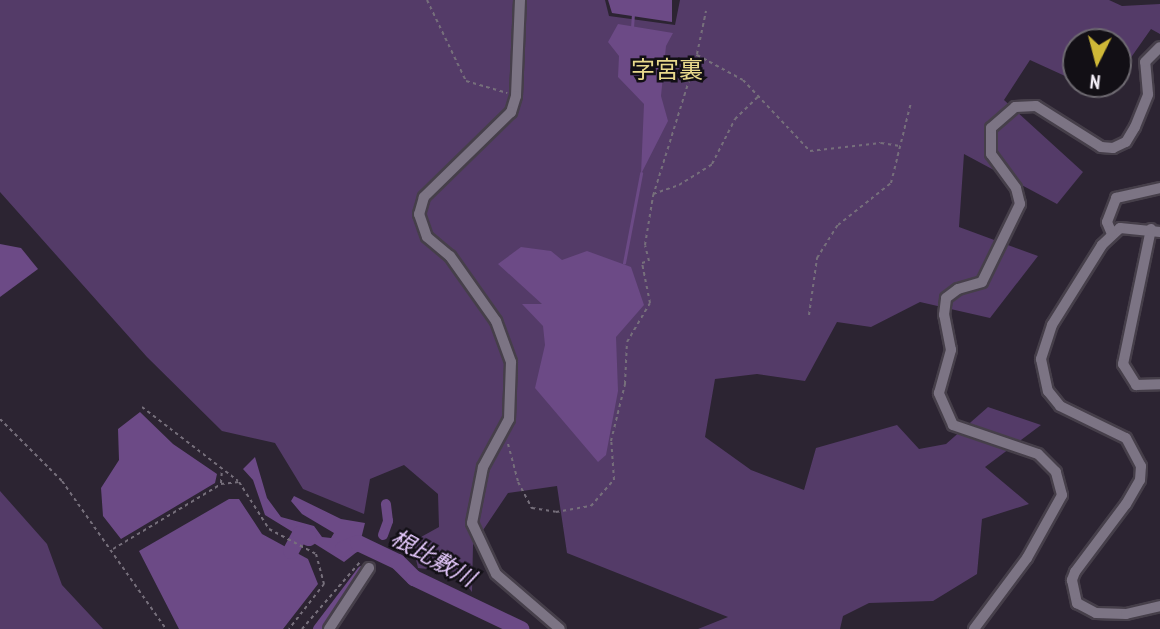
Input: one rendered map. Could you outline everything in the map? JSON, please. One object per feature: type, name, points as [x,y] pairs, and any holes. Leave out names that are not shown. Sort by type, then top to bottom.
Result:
[{"type":"street","points":[[520,0],[516,102],[511,112],[418,206],[422,228],[450,256],[496,321],[509,349],[513,390],[505,430],[483,467],[472,523],[496,574],[560,629]]},
{"type":"street","points":[[974,629],[1027,558],[1062,495],[1056,472],[1044,458],[953,425],[939,393],[951,350],[944,316],[946,298],[958,289],[982,282],[1020,204],[1017,188],[990,154],[991,128],[1015,107],[1036,106],[1101,147],[1113,148],[1126,142],[1148,94],[1145,61],[1160,47]]},
{"type":"street","points":[[1112,234],[1107,222],[1116,198],[1160,188]]},
{"type":"street","points":[[1160,384],[1136,385],[1123,363],[1156,231],[1130,226],[1112,234],[1052,325],[1043,344],[1042,373],[1060,406],[1126,438],[1141,466],[1140,480],[1126,504],[1075,572],[1072,580],[1077,603],[1096,613],[1126,614],[1160,606]]},
{"type":"street","points":[[329,629],[364,565]]},
{"type":"path","points":[[427,0],[466,81],[507,93],[516,102]]},
{"type":"path","points":[[505,430],[518,482],[532,508],[556,512],[591,506],[614,480],[611,441],[625,384],[628,342],[650,303],[642,263],[649,261],[645,245],[653,194],[697,55],[706,11]]},
{"type":"path","points":[[697,55],[718,63],[760,95],[810,151],[881,143],[900,146]]},
{"type":"path","points":[[653,194],[680,185],[712,164],[735,119],[760,95]]},
{"type":"path","points":[[809,315],[817,258],[826,240],[891,183],[911,102]]},
{"type":"path","points":[[142,407],[239,482],[261,521],[291,543],[316,554],[324,584],[289,629]]},
{"type":"path","points":[[0,419],[62,481],[113,549],[166,629]]},
{"type":"path","points":[[221,484],[222,469]]},
{"type":"path","points":[[113,549],[221,484],[239,482]]},
{"type":"path","points":[[302,629],[364,565]]},
{"type":"shaded area","points":[[0,0],[605,0],[609,16],[675,25],[680,0],[1109,0],[1122,6],[1160,4],[1160,34],[1151,29],[1132,56],[1132,28],[1062,28],[1062,75],[1030,60],[1004,100],[1083,172],[1057,204],[964,154],[959,227],[1038,256],[990,318],[920,302],[871,327],[837,322],[805,381],[757,374],[715,379],[705,437],[751,470],[804,490],[816,448],[897,425],[919,449],[946,444],[988,407],[1041,425],[985,467],[1029,504],[982,519],[977,574],[933,601],[869,603],[843,616],[840,629],[698,629],[728,617],[567,553],[557,486],[508,493],[473,545],[472,592],[457,572],[418,568],[412,542],[439,527],[438,494],[404,465],[370,479],[364,514],[303,489],[275,443],[222,431],[147,357],[0,192]]},
{"type":"shaded area","points":[[608,0],[672,0],[672,22],[612,13]]},
{"type":"shaded area","points":[[618,24],[673,33],[666,46],[661,96],[668,121],[641,174],[644,104],[618,77],[619,56],[608,42]]},
{"type":"shaded area","points":[[0,244],[21,248],[38,269],[0,297]]},
{"type":"shaded area","points":[[521,247],[551,251],[562,260],[587,251],[631,267],[644,305],[616,337],[618,391],[606,455],[598,462],[535,388],[545,345],[543,326],[522,304],[542,304],[498,264]]},
{"type":"shaded area","points":[[140,412],[173,444],[217,474],[215,483],[121,539],[103,516],[101,488],[119,460],[118,429]]},
{"type":"shaded area","points":[[255,457],[267,498],[281,517],[314,526],[322,537],[331,538],[334,533],[302,514],[291,501],[294,496],[341,519],[365,523],[358,551],[344,562],[312,542],[302,539],[299,544],[293,540],[296,534],[265,515],[253,480],[243,469]]},
{"type":"shaded area","points":[[0,491],[47,544],[62,585],[103,629],[0,629]]},
{"type":"shaded area","points":[[229,499],[239,499],[262,534],[308,559],[318,584],[283,629],[179,629],[139,551]]},
{"type":"waterway","points":[[632,28],[633,14]]},
{"type":"waterway","points":[[624,263],[641,174]]},
{"type":"waterway","points":[[383,535],[388,521],[386,504]]},
{"type":"waterway","name":"根比敷川","points":[[291,551],[300,534],[309,538]]},
{"type":"waterway","name":"根比敷川","points":[[343,549],[358,543],[398,562],[414,578],[521,629]]},
{"type":"waterway","points":[[318,629],[362,571]]},
{"type":"district","name":"字宮裏","points":[[667,70]]}]
